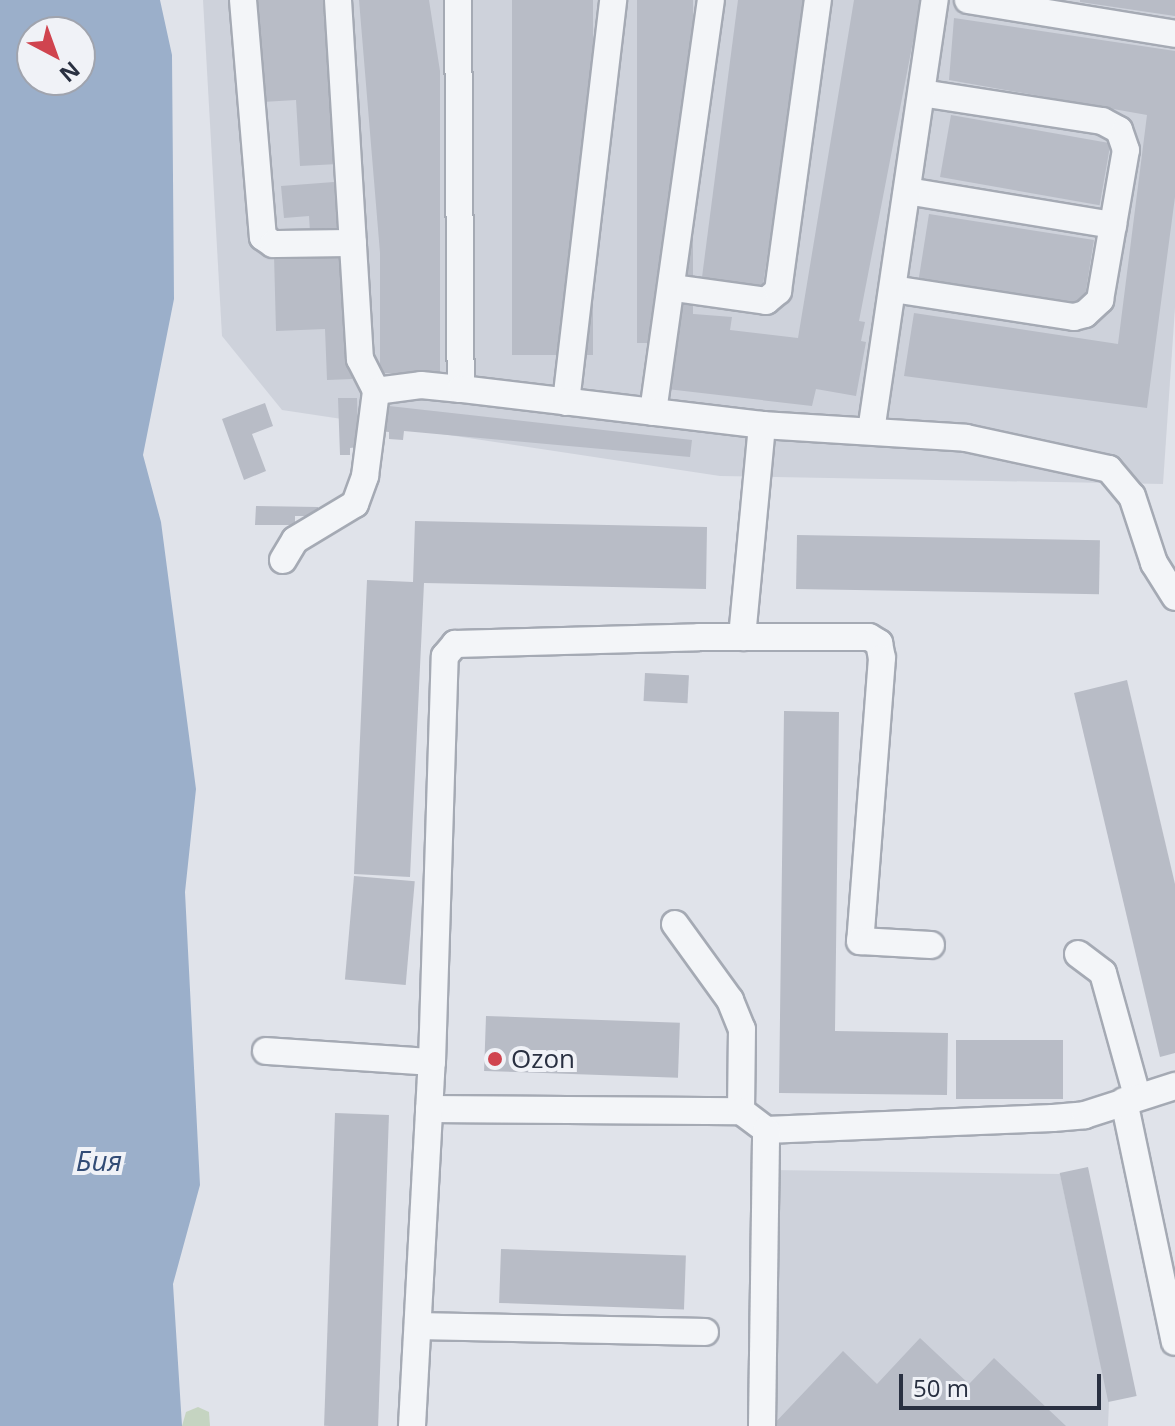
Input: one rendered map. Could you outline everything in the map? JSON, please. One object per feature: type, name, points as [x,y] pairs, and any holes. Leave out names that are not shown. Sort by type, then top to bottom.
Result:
[{"type":"lane","points":[[243,0],[263,237],[273,244],[353,243]]},
{"type":"lane","points":[[283,560],[295,540],[355,504],[365,476],[376,391],[360,359],[338,0]]},
{"type":"lane","points":[[458,0],[461,389]]},
{"type":"lane","points":[[459,51],[475,0]]},
{"type":"lane","points":[[566,402],[613,0]]},
{"type":"lane","points":[[653,412],[674,288],[711,0]]},
{"type":"lane","points":[[674,288],[766,301],[778,291],[818,0]]},
{"type":"lane","points":[[871,431],[935,0]]},
{"type":"lane","points":[[968,0],[1175,34]]},
{"type":"lane","points":[[893,289],[1074,317],[1085,314],[1100,300],[1126,150],[1124,138],[1112,124],[922,93]]},
{"type":"lane","points":[[907,191],[1113,225]]},
{"type":"lane","points":[[376,391],[421,385],[762,425],[966,438],[1109,469],[1132,496],[1154,563],[1175,597]]},
{"type":"lane","points":[[742,637],[762,425]]},
{"type":"lane","points":[[412,1426],[432,1062],[445,656],[455,644],[471,640],[742,637],[869,637],[879,643],[882,658],[860,941],[931,945]]},
{"type":"lane","points":[[675,924],[724,990],[742,1029],[741,1111]]},
{"type":"lane","points":[[1078,954],[1103,973],[1131,1099],[1175,1342]]},
{"type":"lane","points":[[266,1051],[432,1062]]},
{"type":"lane","points":[[429,1109],[741,1111],[766,1130],[1053,1118],[1175,1086]]},
{"type":"lane","points":[[762,1426],[766,1130]]},
{"type":"lane","points":[[418,1326],[705,1332]]},
{"type":"shaded area","points":[[203,0],[1175,0],[1175,308],[1163,484],[720,476],[282,410],[222,336]]},
{"type":"shaded area","points":[[772,1170],[1060,1174],[1109,1402],[1108,1426],[768,1426]]},
{"type":"green space","points":[[198,1407],[209,1412],[210,1426],[182,1426],[186,1412]]},
{"type":"water","name":"Бия","points":[[0,0],[160,0],[172,55],[174,299],[143,455],[161,522],[196,789],[185,892],[200,1185],[173,1284],[182,1426],[0,1426]]},
{"type":"building","points":[[256,0],[328,0],[338,164],[300,166],[296,100],[262,102]]},
{"type":"building","points":[[359,0],[429,0],[440,71],[440,374],[380,373],[380,253]]},
{"type":"building","points":[[512,0],[593,0],[593,355],[512,355]]},
{"type":"building","points":[[637,0],[693,0],[693,343],[637,343]]},
{"type":"building","points":[[738,0],[807,0],[762,291],[701,285]]},
{"type":"building","points":[[854,0],[921,0],[859,321],[865,322],[861,341],[866,342],[856,396],[816,389],[812,406],[667,389],[681,313],[732,317],[730,330],[798,338]]},
{"type":"building","points":[[1080,0],[1175,0],[1175,16],[1080,2]]},
{"type":"building","points":[[954,18],[1175,51],[1175,197],[1147,408],[904,376],[914,313],[1118,344],[1147,115],[949,80]]},
{"type":"building","points":[[951,115],[1111,143],[1100,205],[940,177]]},
{"type":"building","points":[[334,182],[337,230],[310,232],[309,216],[284,218],[281,186]]},
{"type":"building","points":[[929,214],[1094,240],[1084,304],[919,278]]},
{"type":"building","points":[[349,253],[352,379],[327,380],[325,329],[276,331],[274,255]]},
{"type":"building","points":[[338,398],[357,398],[358,447],[350,448],[350,455],[340,455]]},
{"type":"building","points":[[265,403],[273,426],[252,434],[266,471],[244,480],[222,419]]},
{"type":"building","points":[[380,405],[692,440],[690,457],[404,431],[403,440],[389,439],[389,432],[377,431]]},
{"type":"building","points":[[256,506],[318,507],[318,516],[295,516],[295,525],[255,525]]},
{"type":"building","points":[[415,521],[707,527],[706,589],[424,583],[410,877],[354,874],[367,580],[413,582]]},
{"type":"building","points":[[797,535],[1100,540],[1099,594],[796,589]]},
{"type":"building","points":[[645,673],[689,675],[687,703],[644,701]]},
{"type":"building","points":[[1127,680],[1175,884],[1175,1053],[1160,1057],[1074,693]]},
{"type":"building","points":[[784,711],[839,712],[835,1031],[948,1033],[947,1095],[779,1093]]},
{"type":"building","points":[[354,876],[415,881],[406,985],[345,980]]},
{"type":"building","points":[[486,1016],[680,1023],[678,1078],[484,1071]]},
{"type":"building","points":[[956,1040],[1063,1040],[1063,1099],[956,1099]]},
{"type":"building","points":[[335,1113],[389,1115],[378,1426],[324,1426]]},
{"type":"building","points":[[1088,1167],[1137,1396],[1108,1402],[1060,1173]]},
{"type":"building","points":[[501,1249],[686,1255],[684,1309],[499,1303]]},
{"type":"building","points":[[920,1338],[969,1384],[994,1358],[1066,1426],[772,1426],[843,1351],[877,1384]]},
{"type":"place","name":"Ozon","points":[[495,1059]]}]
